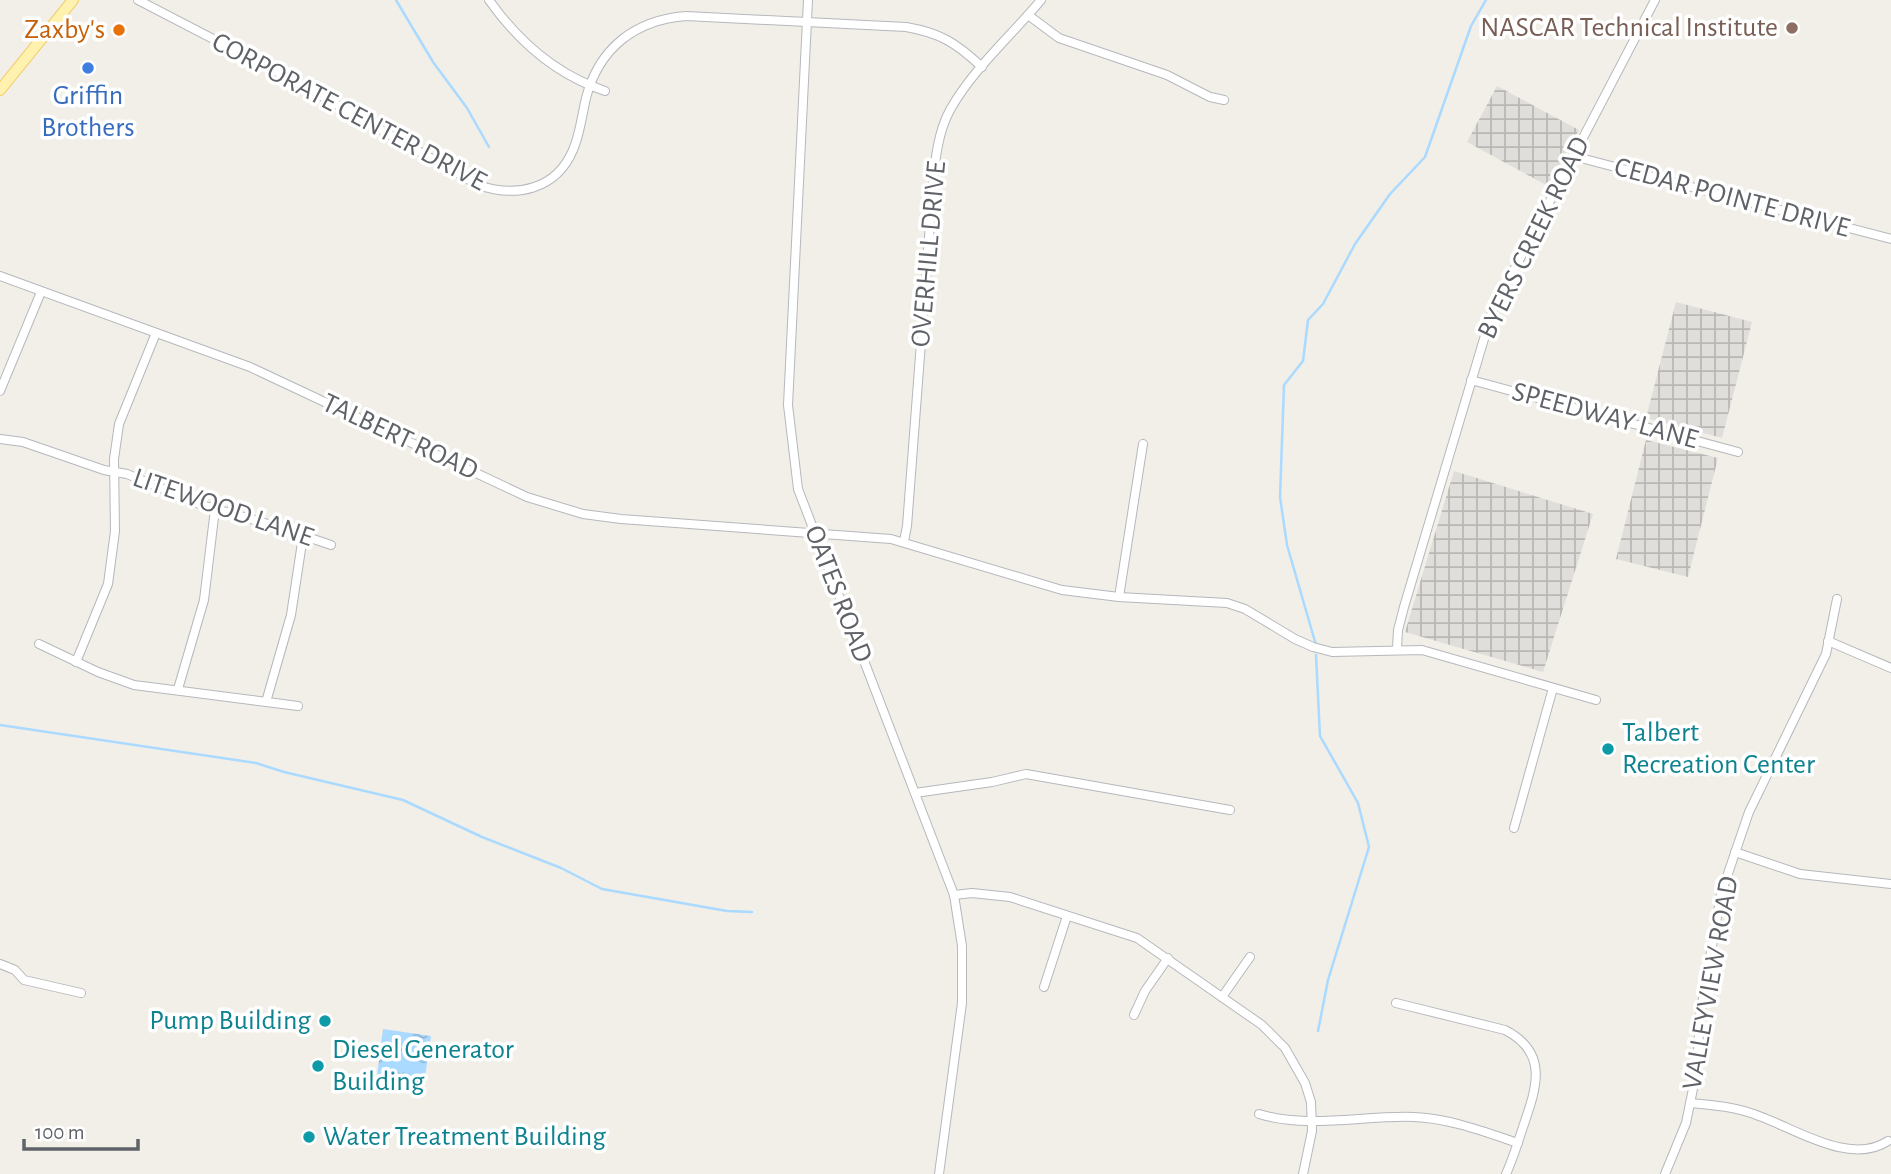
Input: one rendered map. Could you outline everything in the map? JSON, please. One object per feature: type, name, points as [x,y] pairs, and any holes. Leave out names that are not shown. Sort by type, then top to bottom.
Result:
[{"type":"main road","points":[[0,90],[73,0]]},
{"type":"street","name":"CORPORATE CENTER DRIVE","points":[[138,0],[304,86],[478,185],[508,192],[522,191],[552,178],[558,172],[572,154],[590,86],[606,57],[623,38],[641,26],[668,18],[686,16],[906,27],[936,33],[958,45],[982,67]]},
{"type":"street","points":[[489,0],[520,38],[561,72],[605,91]]},
{"type":"street","name":"OATES ROAD","points":[[808,0],[788,405],[798,489],[954,895],[962,946],[962,1003],[939,1174]]},
{"type":"street","name":"OVERHILL DRIVE","points":[[904,541],[938,144],[950,111],[982,67],[1041,0]]},
{"type":"street","name":"BYERS CREEK ROAD","points":[[1397,649],[1398,630],[1404,607],[1492,312],[1655,0]]},
{"type":"street","points":[[1028,15],[1059,38],[1167,75],[1210,97],[1224,100]]},
{"type":"street","name":"CEDAR POINTE DRIVE","points":[[1573,156],[1891,239]]},
{"type":"street","name":"TALBERT ROAD","points":[[0,276],[250,367],[527,497],[583,513],[621,520],[871,536],[904,541],[1062,590],[1119,597],[1227,603],[1245,609],[1312,647],[1332,652],[1422,650],[1596,700]]},
{"type":"street","points":[[0,391],[41,292]]},
{"type":"street","points":[[76,662],[108,584],[115,531],[116,440],[119,424],[156,333]]},
{"type":"street","name":"SPEEDWAY LANE","points":[[1471,380],[1738,452]]},
{"type":"street","name":"LITEWOOD LANE","points":[[0,439],[23,442],[89,466],[127,474],[166,492],[331,545]]},
{"type":"street","points":[[1119,597],[1143,444]]},
{"type":"street","points":[[178,689],[204,600],[215,509]]},
{"type":"street","points":[[266,702],[291,615],[303,536]]},
{"type":"street","name":"VALLEYVIEW ROAD","points":[[1665,1174],[1686,1123],[1697,1069],[1700,1016],[1721,894],[1749,811],[1826,654],[1837,599]]},
{"type":"street","points":[[1828,641],[1891,667]]},
{"type":"street","points":[[39,644],[134,685],[298,706]]},
{"type":"street","points":[[1514,828],[1553,688]]},
{"type":"street","points":[[915,793],[992,782],[1026,774],[1230,810]]},
{"type":"street","points":[[1735,852],[1800,874],[1891,884]]},
{"type":"street","points":[[954,895],[980,893],[1010,897],[1137,938],[1274,1036],[1291,1056],[1305,1083],[1312,1120],[1308,1158],[1303,1174]]},
{"type":"street","points":[[1044,987],[1068,916]]},
{"type":"street","points":[[1222,997],[1250,957]]},
{"type":"street","points":[[1135,1015],[1144,991],[1168,958]]},
{"type":"street","points":[[0,964],[15,970],[24,980],[81,993]]},
{"type":"street","points":[[1396,1003],[1498,1027],[1512,1033],[1523,1043],[1534,1062],[1536,1085],[1506,1174]]},
{"type":"street","points":[[1690,1103],[1728,1107],[1760,1116],[1796,1133],[1855,1150],[1878,1147],[1888,1141]]},
{"type":"street","points":[[1259,1114],[1292,1121],[1427,1118],[1486,1132],[1518,1143]]},
{"type":"shaded area","points":[[1497,86],[1579,130],[1548,186],[1467,142]]},
{"type":"shaded area","points":[[1676,302],[1752,322],[1722,438],[1646,418]]},
{"type":"shaded area","points":[[1646,440],[1718,458],[1688,577],[1616,559]]},
{"type":"shaded area","points":[[1454,471],[1593,514],[1543,672],[1405,632]]},
{"type":"water","points":[[383,1029],[431,1036],[424,1084],[377,1077]]},
{"type":"waterway","points":[[396,0],[433,62],[467,108],[489,147]]},
{"type":"waterway","points":[[1316,645],[1287,545],[1280,497],[1284,385],[1303,361],[1308,320],[1323,304],[1355,244],[1390,194],[1425,157],[1471,26],[1486,0]]},
{"type":"waterway","points":[[1316,655],[1320,736],[1358,803],[1369,847],[1328,980],[1318,1031]]},
{"type":"waterway","points":[[0,725],[256,763],[403,800],[482,837],[561,868],[602,889],[727,911],[752,912]]},
{"type":"place","name":"NASCAR Technical Institute","points":[[1792,28]]},
{"type":"place","name":"Zaxby's","points":[[119,30]]},
{"type":"place","name":"Griffin Brothers","points":[[88,68]]},
{"type":"place","name":"Talbert Recreation Center","points":[[1608,749]]},
{"type":"place","name":"Pump Building","points":[[325,1021]]},
{"type":"place","name":"Diesel Generator Building","points":[[318,1066]]},
{"type":"place","name":"Water Treatment Building","points":[[309,1137]]}]
